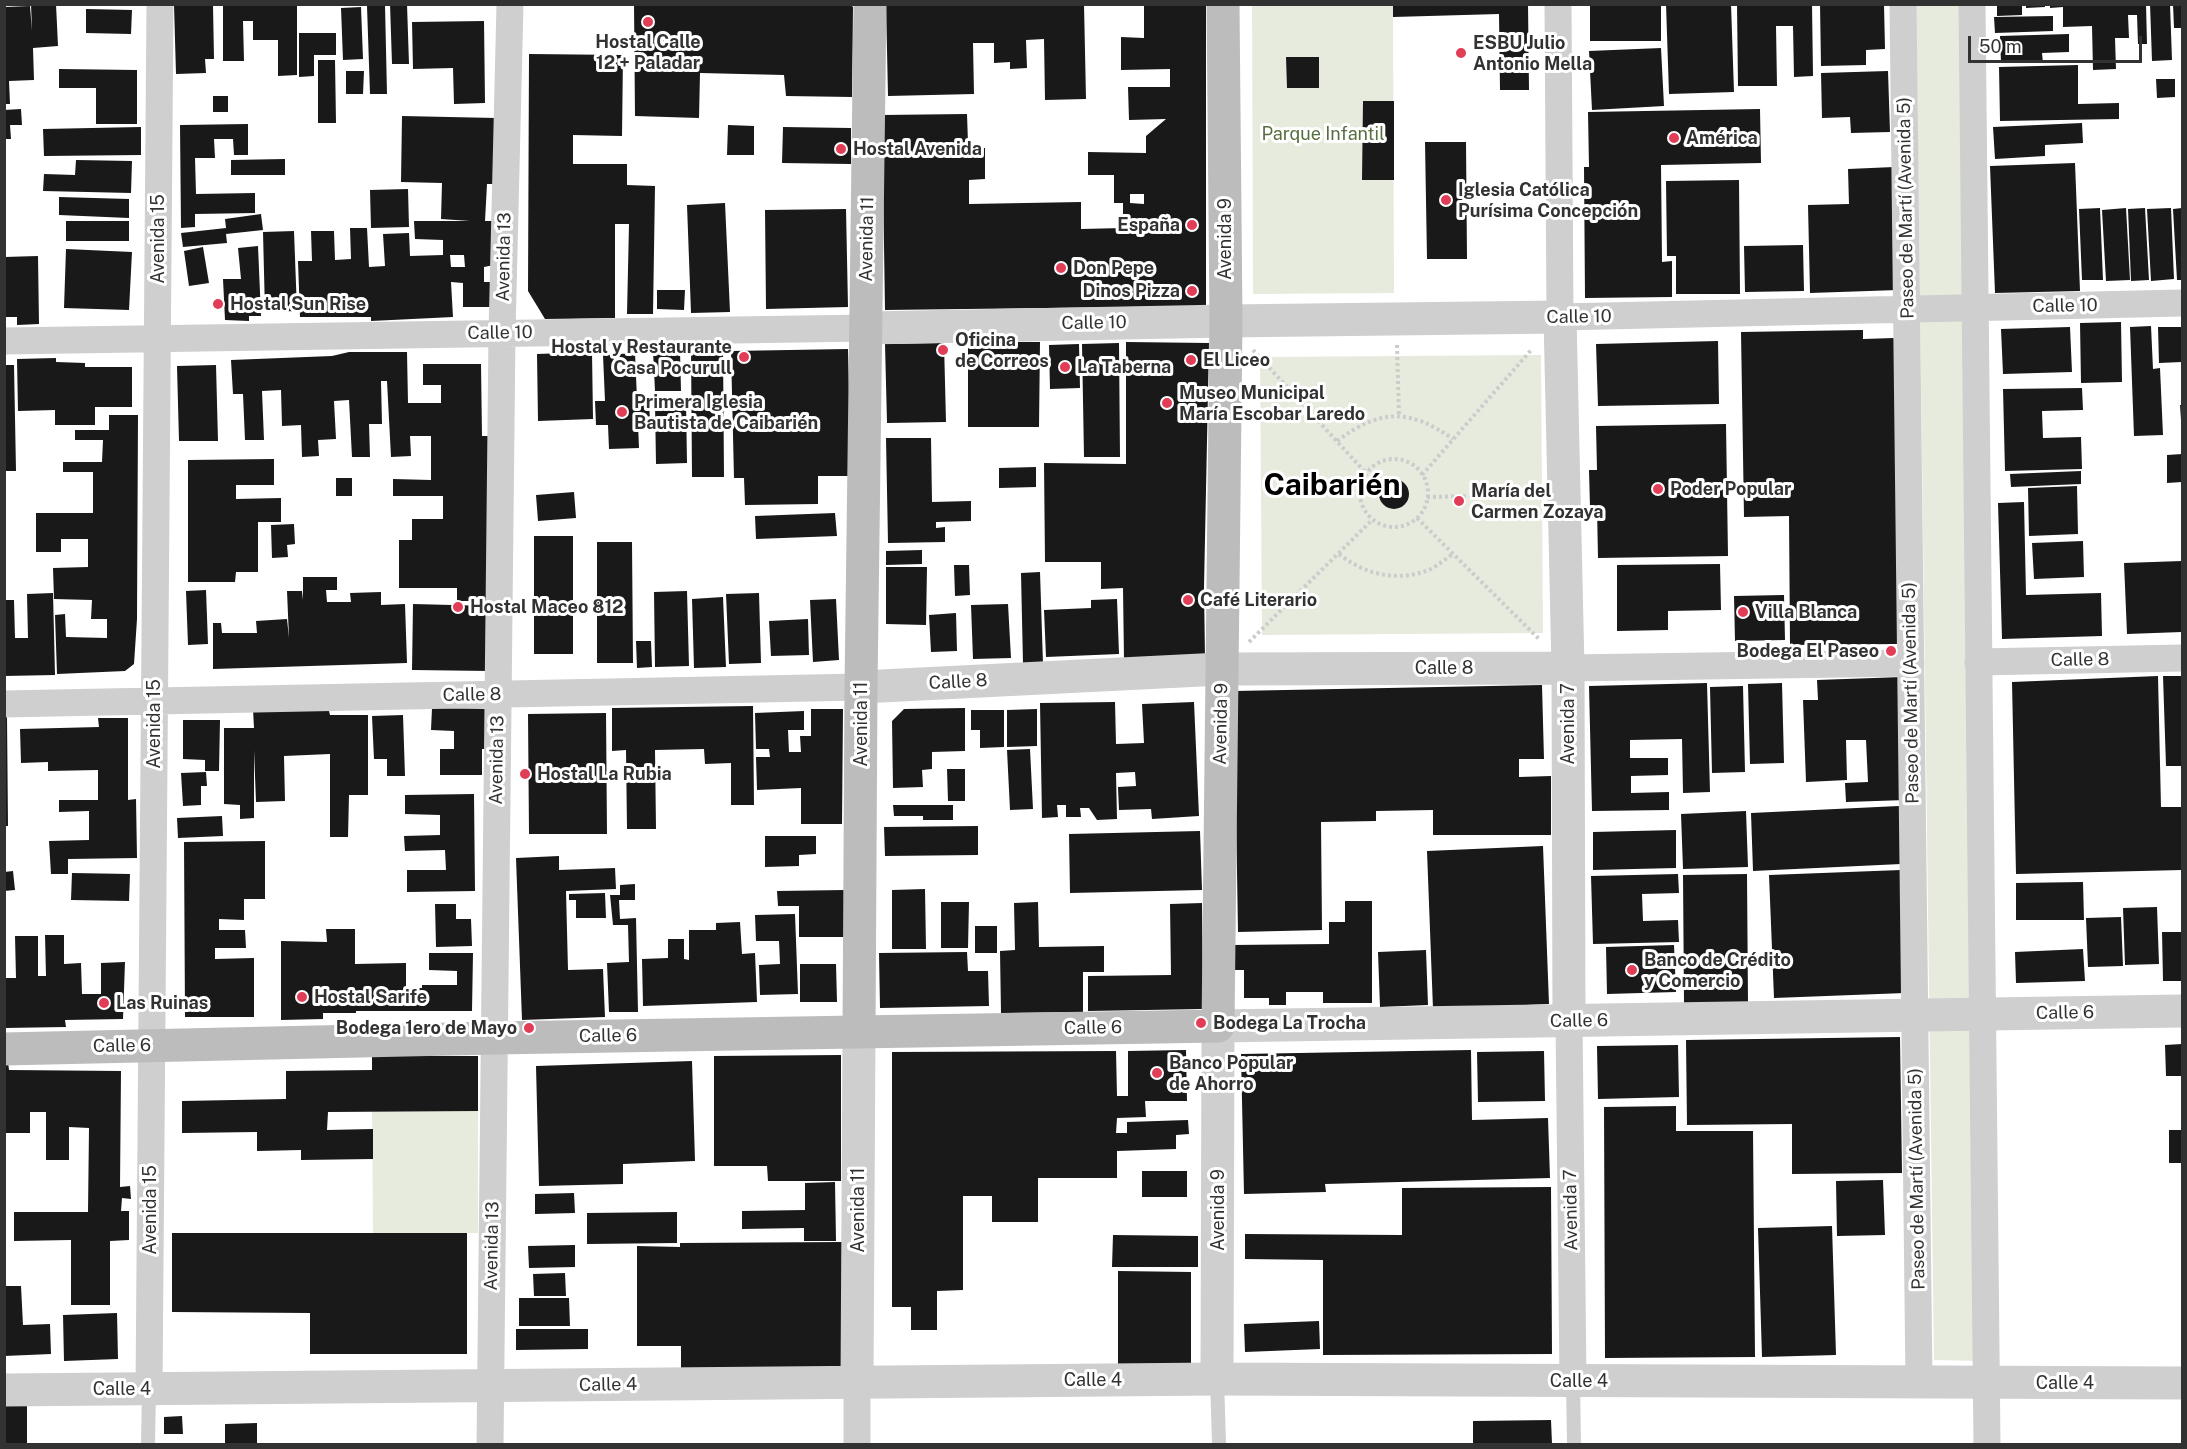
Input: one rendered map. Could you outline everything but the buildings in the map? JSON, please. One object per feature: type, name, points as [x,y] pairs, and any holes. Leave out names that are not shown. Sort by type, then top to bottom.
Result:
[{"type":"main road","name":"Avenida 11","points":[[859,1032],[870,4]]},
{"type":"main road","name":"Avenida 9","points":[[1218,1026],[1226,321],[1223,4]]},
{"type":"main road","name":"Calle 6","points":[[4,1049],[1218,1026]]},
{"type":"street","name":"Avenida 15","points":[[149,1389],[160,4]]},
{"type":"street","name":"Avenida 13","points":[[490,1444],[502,333],[510,4]]},
{"type":"street","name":"Avenida 7","points":[[1558,4],[1560,317],[1568,668],[1573,1381]]},
{"type":"street","name":"Paseo de Martí (Avenida 5)","points":[[1903,4],[1919,1383]]},
{"type":"street","points":[[1972,4],[1987,1444]]},
{"type":"street","name":"Calle 10","points":[[4,341],[1560,317],[2182,303]]},
{"type":"street","name":"Calle 8","points":[[1978,662],[2182,658]]},
{"type":"street","name":"Calle 8","points":[[4,704],[861,687],[1221,669],[1568,668],[1911,663]]},
{"type":"street","name":"Calle 6","points":[[1218,1026],[2182,1011]]},
{"type":"street","name":"Avenida 9","points":[[1218,1026],[1218,1379]]},
{"type":"street","name":"Avenida 11","points":[[857,1444],[859,1032]]},
{"type":"street","name":"Calle 4","points":[[4,1390],[1218,1379],[2182,1383]]},
{"type":"lane","name":"Avenida 9","points":[[1218,1379],[1219,1444]]},
{"type":"lane","name":"Avenida 7","points":[[1573,1381],[1574,1444]]},
{"type":"lane","name":"Avenida 15","points":[[148,1444],[149,1389]]},
{"type":"path","points":[[1422,475],[1560,317]]},
{"type":"path","points":[[1397,319],[1399,416]]},
{"type":"path","points":[[1226,321],[1366,473]]},
{"type":"path","points":[[1337,441],[1358,425],[1382,417],[1399,416],[1432,424],[1453,440]]},
{"type":"path","points":[[1394,459],[1405,462],[1422,475],[1426,485],[1427,497],[1422,512],[1417,518],[1400,527],[1381,525],[1372,520],[1361,503],[1361,482],[1366,473],[1384,461],[1394,459]]},
{"type":"path","points":[[1427,497],[1563,494]]},
{"type":"path","points":[[1417,518],[1568,668]]},
{"type":"path","points":[[1221,669],[1372,520]]},
{"type":"path","points":[[1339,554],[1350,563],[1376,574],[1403,577],[1430,569],[1453,554]]},
{"type":"green space","name":"Parque Infantil","points":[[1252,5],[1393,5],[1394,293],[1253,294]]},
{"type":"green space","points":[[1916,5],[1961,5],[1977,1361],[1934,1360]]},
{"type":"green space","points":[[1541,355],[1543,633],[1262,635],[1260,357]]},
{"type":"green space","points":[[372,1111],[478,1111],[478,1233],[373,1233]]},
{"type":"place","name":"Hostal Calle 12 + Paladar","points":[[648,22]]},
{"type":"place","name":"ESBU Julio Antonio Mella","points":[[1461,53]]},
{"type":"place","name":"América","points":[[1674,138]]},
{"type":"place","name":"Hostal Avenida","points":[[841,149]]},
{"type":"place","name":"Iglesia Católica Purísima Concepción","points":[[1446,200]]},
{"type":"place","name":"España","points":[[1192,225]]},
{"type":"place","name":"Don Pepe","points":[[1061,268]]},
{"type":"place","name":"Dinos Pizza","points":[[1192,291]]},
{"type":"place","name":"Hostal Sun Rise","points":[[218,304]]},
{"type":"place","name":"Oficina de Correos","points":[[943,350]]},
{"type":"place","name":"Hostal y Restaurante Casa Pocurull","points":[[744,357]]},
{"type":"place","name":"El Liceo","points":[[1191,360]]},
{"type":"place","name":"La Taberna","points":[[1065,367]]},
{"type":"place","name":"Museo Municipal María Escobar Laredo","points":[[1167,403]]},
{"type":"place","name":"Primera Iglesia Bautista de Caibarién","points":[[622,412]]},
{"type":"place","name":"Poder Popular","points":[[1658,489]]},
{"type":"place","name":"María del Carmen Zozaya","points":[[1459,501]]},
{"type":"place","name":"Café Literario","points":[[1188,600]]},
{"type":"place","name":"Hostal Maceo 812","points":[[458,607]]},
{"type":"place","name":"Villa Blanca","points":[[1743,612]]},
{"type":"place","name":"Bodega El Paseo","points":[[1891,651]]},
{"type":"place","name":"Hostal La Rubia","points":[[525,774]]},
{"type":"place","name":"Banco de Crédito y Comercio","points":[[1632,970]]},
{"type":"place","name":"Hostal Sarife","points":[[302,997]]},
{"type":"place","name":"Las Ruinas","points":[[104,1003]]},
{"type":"place","name":"Bodega La Trocha","points":[[1201,1023]]},
{"type":"place","name":"Bodega 1ero de Mayo","points":[[529,1028]]},
{"type":"place","name":"Banco Popular de Ahorro","points":[[1157,1073]]},
{"type":"district","name":"Caibarién","points":[[1332,486]]}]
